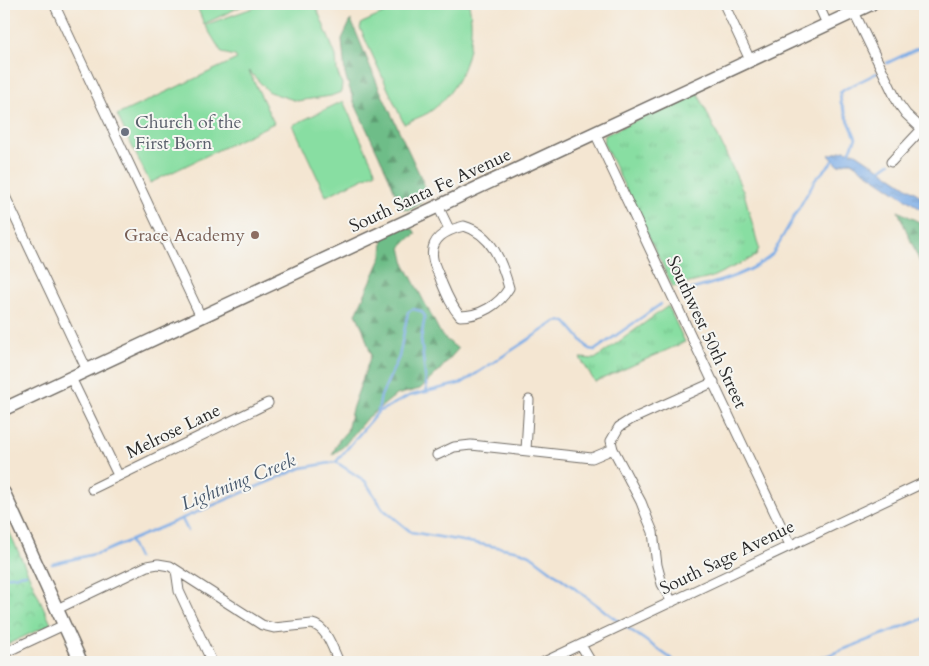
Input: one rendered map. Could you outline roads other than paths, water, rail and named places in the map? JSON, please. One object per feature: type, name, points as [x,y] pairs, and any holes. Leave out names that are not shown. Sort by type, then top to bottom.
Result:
[{"type":"street","points":[[54,4],[200,317]]},
{"type":"street","points":[[724,4],[750,60]]},
{"type":"street","points":[[818,4],[827,24]]},
{"type":"street","name":"South Santa Fe Avenue","points":[[4,409],[871,4]]},
{"type":"street","points":[[854,12],[898,103],[906,114],[924,130],[891,162]]},
{"type":"street","name":"Southwest 50th Street","points":[[595,133],[790,545]]},
{"type":"street","points":[[4,194],[87,370]]},
{"type":"street","points":[[438,206],[449,230]]},
{"type":"street","points":[[464,226],[474,229],[493,245],[509,288],[494,306],[468,316],[460,316],[454,309],[433,259],[433,246],[449,230],[464,226]]},
{"type":"street","points":[[71,378],[118,475]]},
{"type":"street","points":[[672,602],[662,584],[657,566],[653,532],[641,502],[613,449],[611,441],[619,427],[630,420],[714,382]]},
{"type":"street","points":[[526,450],[528,400]]},
{"type":"street","name":"Melrose Lane","points":[[92,489],[268,403]]},
{"type":"street","points":[[437,455],[454,447],[471,445],[592,458],[613,449]]},
{"type":"street","name":"South Sage Avenue","points":[[544,662],[925,482]]},
{"type":"street","points":[[4,493],[81,662]]},
{"type":"street","points":[[57,609],[147,566],[162,564],[176,570],[262,625],[274,628],[315,625],[322,629],[339,662]]},
{"type":"street","points":[[176,570],[179,591],[212,662]]},
{"type":"street","points":[[4,653],[64,625]]},
{"type":"street","points":[[581,645],[590,662]]},
{"type":"water","points":[[844,150],[856,153],[925,199],[925,212],[851,162],[838,165],[829,155]]},
{"type":"waterway","points":[[887,63],[925,45]]},
{"type":"waterway","points":[[849,153],[856,138],[841,103],[840,93],[877,73]]},
{"type":"waterway","points":[[683,292],[741,274],[772,255],[815,180],[835,159]]},
{"type":"waterway","points":[[880,170],[890,163]]},
{"type":"waterway","points":[[336,462],[378,412],[409,396],[462,383],[555,322],[566,322],[589,349],[595,350],[661,304]]},
{"type":"waterway","points":[[378,411],[381,396],[399,357],[408,312],[413,309],[421,311],[425,316],[421,339],[427,392]]},
{"type":"waterway","name":"Lightning Creek","points":[[52,564],[103,552],[301,468],[336,462],[365,481],[383,509],[411,532],[520,551],[530,555],[621,623]]},
{"type":"waterway","points":[[182,519],[188,531]]},
{"type":"waterway","points":[[130,541],[138,558]]},
{"type":"waterway","name":"Lightning Creek","points":[[4,577],[26,574]]},
{"type":"waterway","name":"Lightning Creek","points":[[811,662],[925,618]]},
{"type":"waterway","name":"Lightning Creek","points":[[625,626],[676,662]]},
{"type":"place","name":"Church of the First Born","points":[[125,132]]},
{"type":"place","name":"Grace Academy","points":[[255,235]]}]
